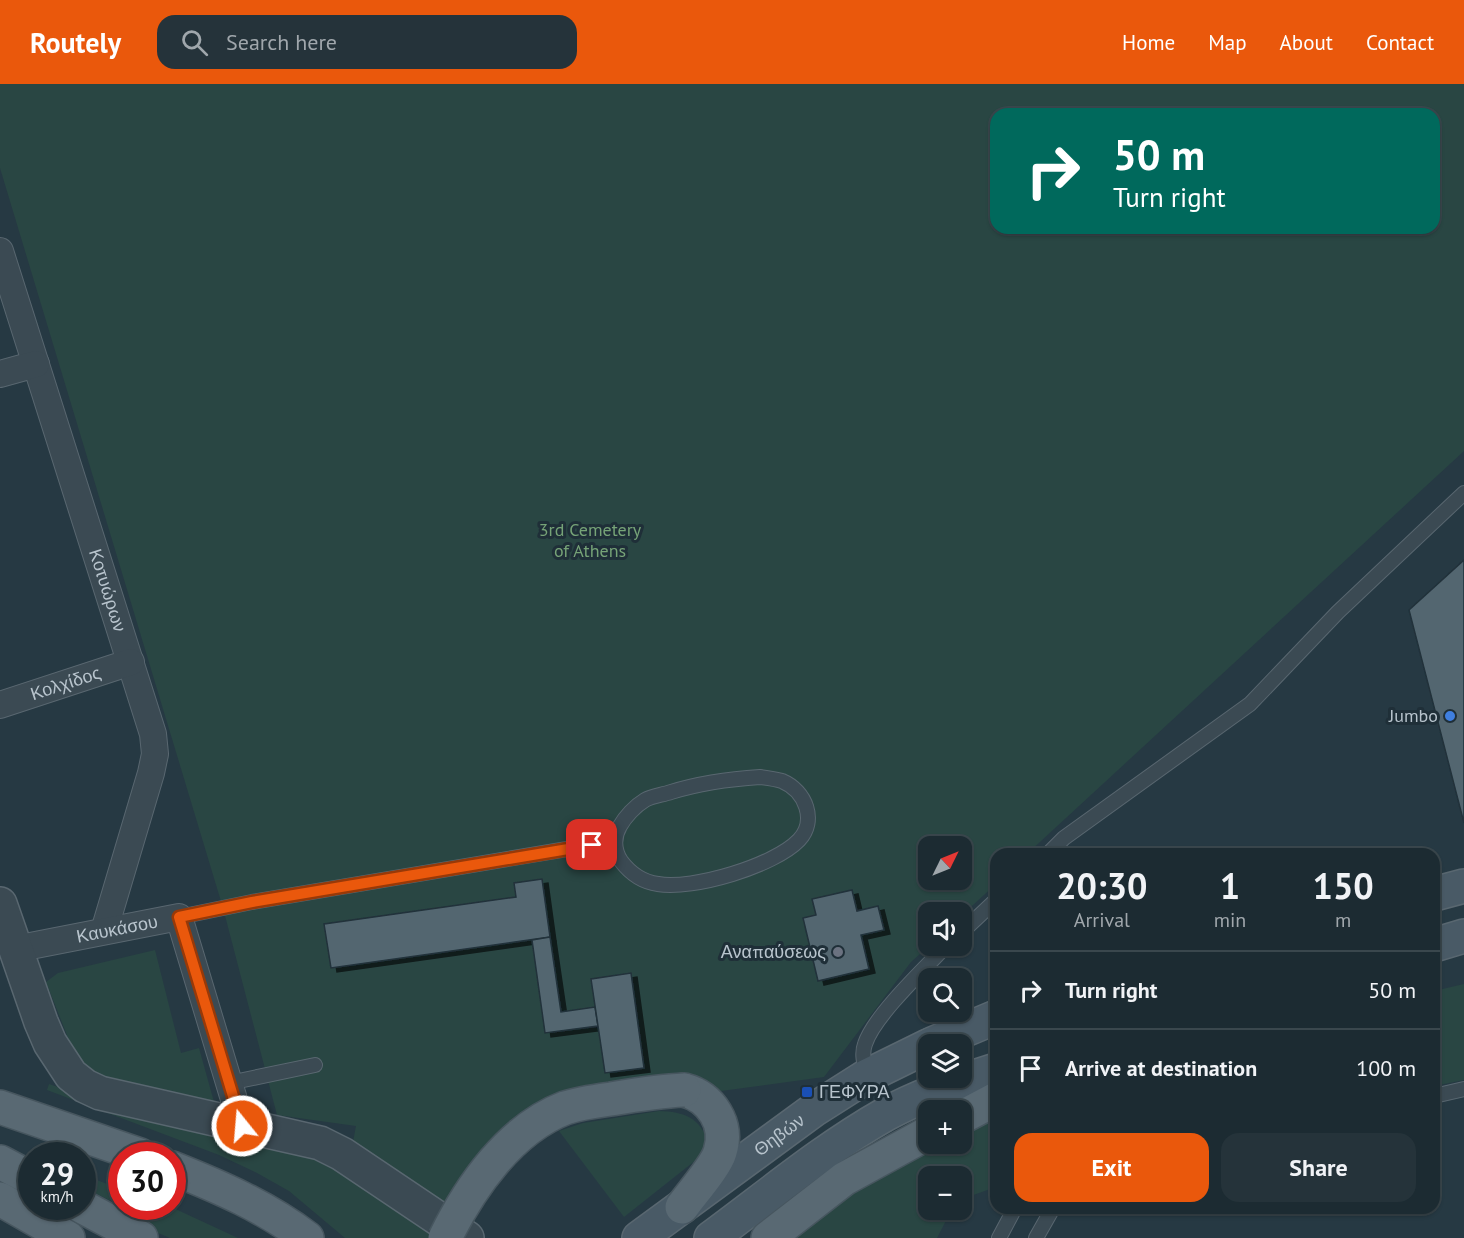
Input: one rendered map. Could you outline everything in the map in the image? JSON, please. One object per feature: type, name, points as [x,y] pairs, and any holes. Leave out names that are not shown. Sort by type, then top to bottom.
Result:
[{"type":"main road","points":[[1440,892],[1464,886]]},
{"type":"main road","points":[[1440,943],[1464,936]]},
{"type":"main road","name":"Θηβών","points":[[956,1034],[990,1020]]},
{"type":"main road","name":"Θηβών","points":[[639,1238],[815,1108],[867,1076],[918,1051]]},
{"type":"main road","points":[[711,1238],[839,1143],[887,1114],[940,1088],[990,1072]]},
{"type":"main road","points":[[445,1238],[462,1206],[486,1171],[514,1142],[543,1118],[566,1108],[587,1103],[684,1090],[703,1098],[713,1108],[720,1120],[722,1138],[720,1155],[682,1207]]},
{"type":"main road","points":[[972,1112],[990,1102]]},
{"type":"main road","points":[[0,1107],[108,1144]]},
{"type":"main road","points":[[768,1238],[844,1179],[918,1138]]},
{"type":"main road","points":[[0,1162],[18,1172]]},
{"type":"main road","points":[[186,1174],[248,1200],[307,1238]]},
{"type":"main road","points":[[0,1187],[65,1236]]},
{"type":"main road","points":[[0,1199],[65,1236]]},
{"type":"main road","points":[[96,1214],[141,1238]]},
{"type":"street","name":"Κοτυώρων","points":[[0,251],[153,734],[155,754],[151,773],[104,931]]},
{"type":"street","points":[[0,374],[36,364]]},
{"type":"street","name":"Κολχίδος","points":[[0,705],[131,662]]},
{"type":"street","points":[[0,904],[50,1042],[71,1075],[85,1086],[100,1093],[330,1147],[467,1238]]},
{"type":"street","name":"Καυκάσου","points":[[15,949],[179,917],[242,1126]]},
{"type":"lane","points":[[1054,848],[1064,838],[1250,704],[1338,612],[1464,493]]},
{"type":"lane","points":[[746,778],[775,779],[799,792],[807,809],[806,832],[791,847],[751,867],[723,877],[688,884],[659,885],[638,878],[622,861],[615,841],[621,824],[646,800],[700,783],[746,778]]},
{"type":"lane","points":[[179,917],[252,902],[615,841]]},
{"type":"lane","points":[[972,923],[990,906]]},
{"type":"lane","points":[[867,1076],[862,1056],[865,1043],[873,1029],[936,956]]},
{"type":"lane","points":[[229,1083],[315,1065]]},
{"type":"lane","points":[[1440,1095],[1464,1089]]},
{"type":"lane","points":[[999,1238],[1013,1214]]},
{"type":"lane","points":[[1036,1238],[1050,1214]]},
{"type":"green space","name":"3rd Cemetery of Athens","points":[[0,84],[1464,84],[1464,451],[1033,848],[990,848],[990,889],[972,906],[972,902],[918,902],[918,956],[824,1077],[721,1091],[698,1076],[680,1077],[501,1132],[473,1159],[444,1207],[352,1147],[356,1126],[277,1115],[223,908],[0,168]]},
{"type":"green space","points":[[155,950],[181,1053],[199,1048],[214,1102],[196,1107],[96,1073],[83,1064],[74,1053],[46,982],[58,973]]},
{"type":"green space","points":[[1464,984],[1464,1080],[1440,1085],[1440,990]]},
{"type":"green space","points":[[49,1084],[140,1115],[303,1149],[434,1228],[429,1238],[345,1238],[289,1191],[257,1173],[219,1155],[47,1090]]},
{"type":"green space","points":[[659,1111],[690,1118],[701,1127],[709,1143],[696,1160],[624,1217],[559,1131],[583,1123]]},
{"type":"green space","points":[[990,1119],[990,1189],[972,1195],[972,1166],[918,1166],[918,1220],[946,1220],[937,1238],[788,1238],[820,1212],[918,1154],[972,1154],[972,1127]]},
{"type":"green space","points":[[96,1180],[108,1184],[108,1200],[96,1194]]},
{"type":"green space","points":[[186,1214],[238,1238],[170,1238],[136,1220],[186,1220]]},
{"type":"building","name":"Jumbo","points":[[1464,560],[1464,823],[1409,610]]},
{"type":"building","points":[[542,879],[550,937],[331,968],[324,924],[516,897],[514,883]]},
{"type":"building","name":"Αναπαύσεως","points":[[852,890],[857,911],[878,906],[884,930],[861,935],[869,969],[818,981],[803,918],[816,915],[812,899]]},
{"type":"building","points":[[550,937],[561,1012],[595,1007],[598,1026],[545,1033],[532,940]]},
{"type":"building","points":[[631,973],[644,1068],[605,1073],[591,979]]},
{"type":"place","name":"Jumbo","points":[[1450,716]]},
{"type":"place","name":"Αναπαύσεως","points":[[838,952]]},
{"type":"place","name":"ΓΕΦΥΡΑ","points":[[807,1092]]},
{"type":"route","points":[[242,1126],[179,917],[252,902],[592,845]]}]
